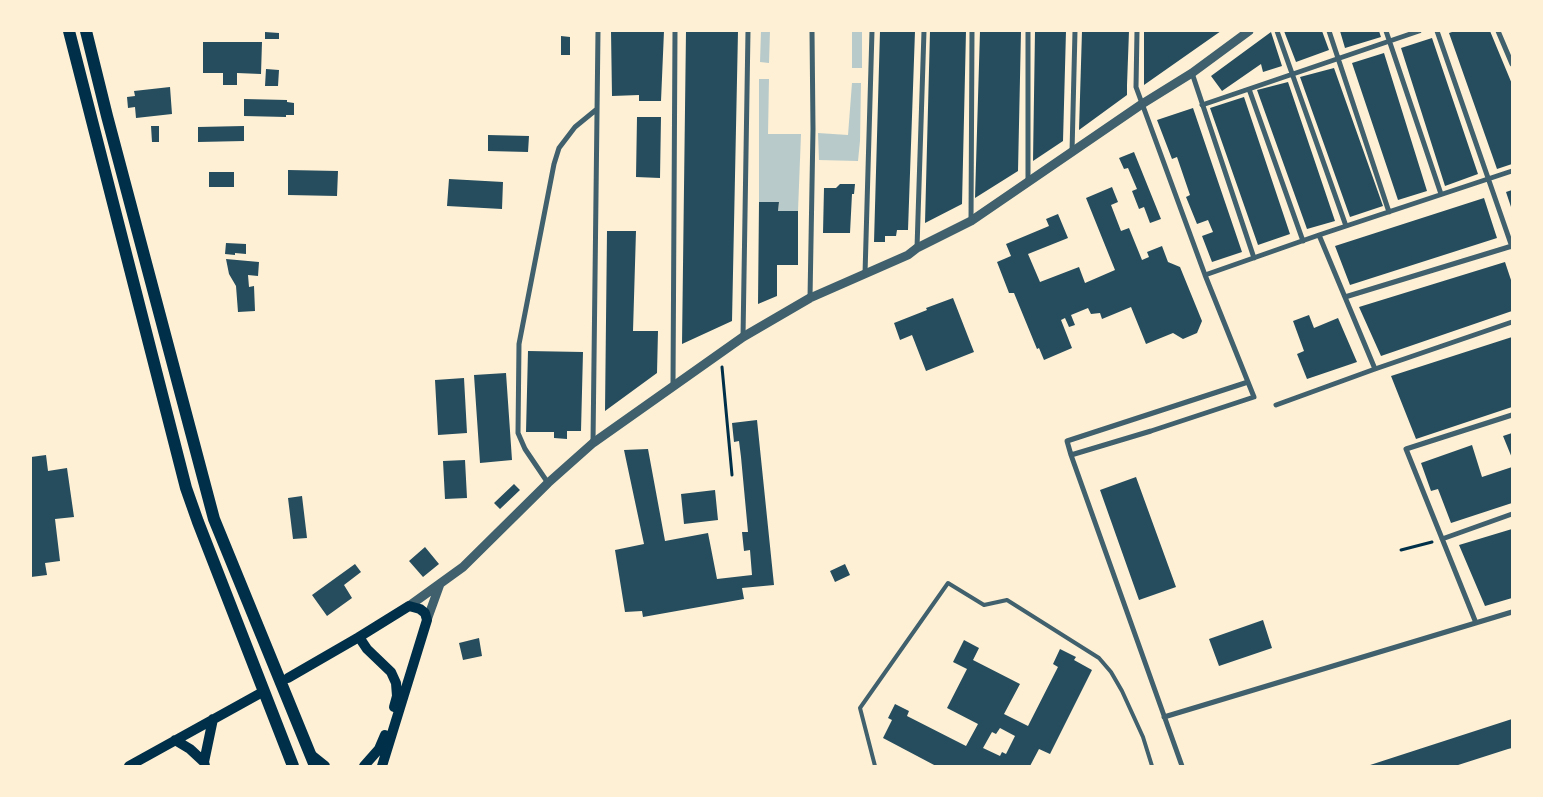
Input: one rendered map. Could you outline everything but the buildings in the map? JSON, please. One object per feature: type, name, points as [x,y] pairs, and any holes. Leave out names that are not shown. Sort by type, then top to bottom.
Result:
[{"type":"main road","points":[[69,31],[186,488],[293,766]]},
{"type":"main road","points":[[86,31],[214,519],[308,753],[315,766]]},
{"type":"main road","points":[[288,678],[409,606],[420,609],[425,613],[427,620],[382,766]]},
{"type":"main road","points":[[359,637],[367,649],[391,672],[396,683],[397,696],[383,744],[364,766]]},
{"type":"main road","points":[[130,766],[259,694]]},
{"type":"main road","points":[[205,764],[213,719]]},
{"type":"main road","points":[[175,740],[190,749],[205,764]]},
{"type":"main road","points":[[308,753],[325,766]]},
{"type":"street","points":[[593,443],[598,31]]},
{"type":"street","points":[[673,386],[675,31]]},
{"type":"street","points":[[743,338],[748,31]]},
{"type":"street","points":[[810,298],[812,31]]},
{"type":"street","points":[[865,274],[872,31]]},
{"type":"street","points":[[917,248],[924,31]]},
{"type":"street","points":[[971,221],[972,31]]},
{"type":"street","points":[[1028,31],[1028,183]]},
{"type":"street","points":[[1072,152],[1075,31]]},
{"type":"street","points":[[1071,455],[1254,397],[1205,275],[1136,87],[1136,31]]},
{"type":"street","points":[[409,606],[463,567],[548,483],[593,443],[743,338],[810,298],[908,255],[917,248],[971,221],[1142,104],[1192,73],[1249,31]]},
{"type":"street","points":[[1278,31],[1346,226]]},
{"type":"street","points":[[1329,31],[1389,212]]},
{"type":"street","points":[[1386,31],[1441,194]]},
{"type":"street","points":[[1202,105],[1419,31]]},
{"type":"street","points":[[1345,298],[1512,246],[1487,180],[1437,31]]},
{"type":"street","points":[[1498,31],[1512,64]]},
{"type":"street","points":[[1192,73],[1254,258]]},
{"type":"street","points":[[1249,89],[1303,241]]},
{"type":"street","points":[[548,483],[518,433],[519,344],[554,164],[559,148],[575,127],[597,109]]},
{"type":"street","points":[[1205,275],[1512,171]]},
{"type":"street","points":[[1319,235],[1375,369]]},
{"type":"street","points":[[1276,405],[1512,322]]},
{"type":"street","points":[[1182,766],[1067,441],[1248,382]]},
{"type":"street","points":[[1476,623],[1406,449],[1512,415]]},
{"type":"street","points":[[1442,539],[1512,514]]},
{"type":"street","points":[[427,620],[441,584]]},
{"type":"street","points":[[1164,717],[1512,612]]},
{"type":"lane","points":[[875,766],[860,708],[948,583],[984,605],[1007,600],[1098,658],[1112,672],[1122,691],[1143,737],[1152,766]]},
{"type":"path","points":[[720,354],[732,475]]},
{"type":"path","points":[[1401,550],[1442,539]]},
{"type":"shaded area","points":[[761,31],[770,31],[769,63],[760,62]]},
{"type":"shaded area","points":[[852,31],[862,31],[862,68],[852,68]]},
{"type":"shaded area","points":[[759,79],[769,79],[768,134],[801,134],[798,211],[778,211],[779,202],[759,202]]},
{"type":"shaded area","points":[[852,83],[861,83],[858,161],[819,160],[818,133],[848,135]]}]
